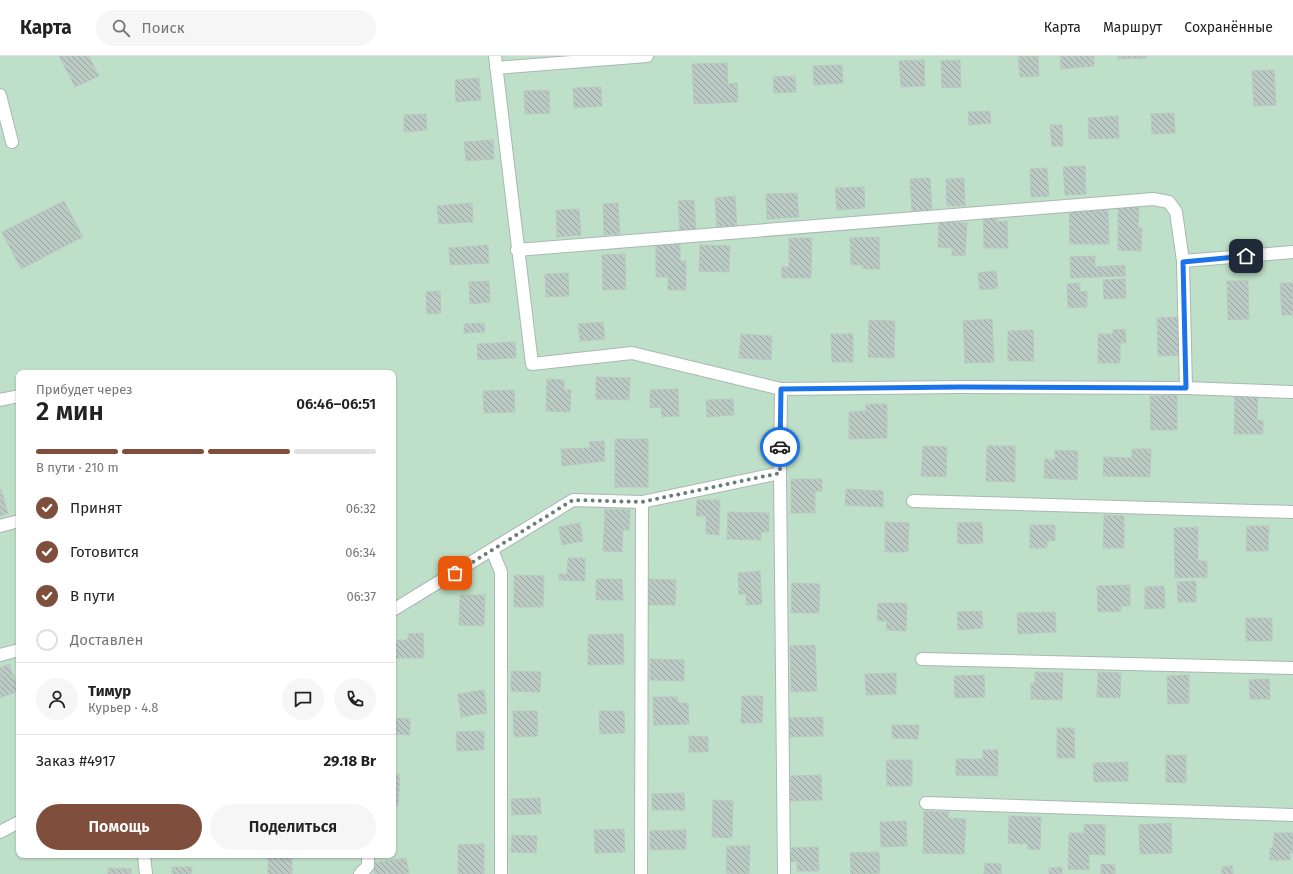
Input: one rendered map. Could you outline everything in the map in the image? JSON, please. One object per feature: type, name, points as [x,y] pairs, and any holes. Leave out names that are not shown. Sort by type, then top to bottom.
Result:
[{"type":"lane","points":[[647,56],[496,62],[517,250],[532,364],[632,352],[781,389],[960,387],[1186,388],[1293,392]]},
{"type":"lane","points":[[0,95],[12,142]]},
{"type":"lane","points":[[517,250],[1153,199],[1169,202],[1176,212],[1183,262],[1186,388]]},
{"type":"lane","points":[[1183,262],[1293,252]]},
{"type":"lane","points":[[781,389],[780,473],[784,874]]},
{"type":"lane","points":[[0,400],[16,397]]},
{"type":"lane","points":[[396,608],[573,500],[642,502],[780,473]]},
{"type":"lane","points":[[913,501],[1293,512]]},
{"type":"lane","points":[[641,874],[642,502]]},
{"type":"lane","points":[[0,526],[16,522]]},
{"type":"lane","points":[[492,550],[501,572],[501,874]]},
{"type":"lane","points":[[0,655],[16,651]]},
{"type":"lane","points":[[922,659],[1293,668]]},
{"type":"lane","points":[[926,803],[1293,815]]},
{"type":"lane","points":[[0,832],[16,824]]},
{"type":"lane","points":[[144,858],[146,874]]},
{"type":"lane","points":[[360,874],[368,866],[368,858]]},
{"type":"green space","points":[[0,56],[1293,56],[1293,874],[0,874]]},
{"type":"building","points":[[59,56],[89,56],[99,76],[75,87]]},
{"type":"building","points":[[1018,56],[1038,56],[1039,76],[1020,77]]},
{"type":"building","points":[[1060,56],[1094,56],[1094,66],[1061,69]]},
{"type":"building","points":[[1117,56],[1146,56],[1146,58],[1118,59]]},
{"type":"building","points":[[924,60],[925,86],[901,87],[899,61]]},
{"type":"building","points":[[960,60],[961,87],[942,88],[941,61]]},
{"type":"building","points":[[727,63],[728,84],[737,83],[738,102],[694,104],[692,64]]},
{"type":"building","points":[[842,65],[843,83],[814,85],[813,66]]},
{"type":"building","points":[[1274,70],[1276,105],[1254,106],[1252,71]]},
{"type":"building","points":[[795,76],[796,92],[774,93],[773,77]]},
{"type":"building","points":[[479,78],[481,100],[456,102],[455,80]]},
{"type":"building","points":[[601,87],[602,106],[574,108],[573,88]]},
{"type":"building","points":[[549,90],[550,113],[525,114],[524,91]]},
{"type":"building","points":[[990,111],[991,123],[969,125],[968,112]]},
{"type":"building","points":[[1174,113],[1175,133],[1152,134],[1151,114]]},
{"type":"building","points":[[426,114],[427,130],[404,132],[404,115]]},
{"type":"building","points":[[1118,116],[1119,138],[1089,139],[1088,118]]},
{"type":"building","points":[[1050,125],[1062,125],[1063,146],[1052,146]]},
{"type":"building","points":[[493,140],[494,159],[466,161],[464,142]]},
{"type":"building","points":[[1085,166],[1086,194],[1065,195],[1063,167]]},
{"type":"building","points":[[1047,168],[1049,196],[1031,197],[1030,169]]},
{"type":"building","points":[[930,178],[932,210],[912,211],[910,179]]},
{"type":"building","points":[[964,178],[965,206],[947,206],[946,179]]},
{"type":"building","points":[[864,187],[865,208],[837,210],[835,188]]},
{"type":"building","points":[[797,193],[799,217],[767,219],[766,194]]},
{"type":"building","points":[[735,196],[737,231],[717,232],[715,198]]},
{"type":"building","points":[[694,200],[696,232],[680,233],[678,201]]},
{"type":"building","points":[[64,201],[83,237],[21,269],[2,232]]},
{"type":"building","points":[[472,203],[473,222],[439,224],[437,206]]},
{"type":"building","points":[[618,203],[620,234],[604,235],[603,204]]},
{"type":"building","points":[[1118,207],[1139,207],[1138,228],[1142,228],[1141,251],[1118,250]]},
{"type":"building","points":[[579,209],[581,235],[557,237],[556,210]]},
{"type":"building","points":[[1069,210],[1108,210],[1109,244],[1070,244]]},
{"type":"building","points":[[983,215],[996,215],[997,222],[1007,221],[1008,248],[984,248]]},
{"type":"building","points":[[939,222],[967,223],[965,256],[952,255],[952,248],[938,247]]},
{"type":"building","points":[[879,237],[880,269],[863,269],[863,265],[851,265],[850,238]]},
{"type":"building","points":[[789,238],[812,238],[811,278],[782,278],[782,267],[789,267]]},
{"type":"building","points":[[656,244],[680,244],[680,261],[686,261],[686,290],[668,290],[668,277],[656,277]]},
{"type":"building","points":[[488,245],[489,263],[450,265],[449,248]]},
{"type":"building","points":[[700,245],[730,246],[729,272],[699,271]]},
{"type":"building","points":[[625,254],[626,289],[603,290],[602,255]]},
{"type":"building","points":[[1095,256],[1095,267],[1125,265],[1125,276],[1071,278],[1070,257]]},
{"type":"building","points":[[996,271],[998,288],[980,290],[978,273]]},
{"type":"building","points":[[568,273],[569,296],[546,297],[545,274]]},
{"type":"building","points":[[1125,279],[1126,298],[1104,299],[1103,280]]},
{"type":"building","points":[[489,281],[490,302],[470,304],[469,282]]},
{"type":"building","points":[[1227,281],[1248,281],[1249,319],[1228,320]]},
{"type":"building","points":[[1080,283],[1080,292],[1087,291],[1087,307],[1068,308],[1067,284]]},
{"type":"building","points":[[1280,283],[1293,283],[1293,315],[1282,315]]},
{"type":"building","points":[[440,291],[441,313],[427,314],[426,292]]},
{"type":"building","points":[[1181,317],[1181,355],[1158,356],[1157,318]]},
{"type":"building","points":[[992,319],[994,362],[965,363],[963,321]]},
{"type":"building","points":[[869,320],[895,321],[894,358],[868,357]]},
{"type":"building","points":[[603,322],[605,339],[580,341],[578,324]]},
{"type":"building","points":[[484,323],[485,332],[464,333],[464,324]]},
{"type":"building","points":[[1125,329],[1126,343],[1120,343],[1120,363],[1098,363],[1098,334],[1113,334],[1113,330]]},
{"type":"building","points":[[1033,330],[1034,361],[1008,361],[1008,331]]},
{"type":"building","points":[[741,334],[772,336],[771,360],[739,358]]},
{"type":"building","points":[[831,334],[853,334],[853,362],[832,362]]},
{"type":"building","points":[[515,342],[516,358],[478,360],[477,344]]},
{"type":"building","points":[[596,377],[630,378],[629,400],[596,399]]},
{"type":"building","points":[[547,379],[564,380],[564,390],[571,390],[570,412],[546,411]]},
{"type":"building","points":[[678,389],[679,416],[662,417],[661,407],[650,408],[650,390]]},
{"type":"building","points":[[514,390],[515,412],[484,413],[483,391]]},
{"type":"building","points":[[1177,395],[1177,430],[1151,430],[1150,396]]},
{"type":"building","points":[[1235,396],[1258,397],[1257,420],[1263,420],[1263,434],[1234,434]]},
{"type":"building","points":[[733,399],[734,415],[707,417],[706,400]]},
{"type":"building","points":[[866,404],[887,404],[887,438],[849,439],[849,412],[866,411]]},
{"type":"building","points":[[615,439],[648,439],[648,487],[615,487]]},
{"type":"building","points":[[604,441],[605,461],[562,466],[561,449],[590,448],[589,442]]},
{"type":"building","points":[[923,446],[947,447],[946,477],[921,476]]},
{"type":"building","points":[[987,446],[1015,446],[1015,482],[986,481]]},
{"type":"building","points":[[1132,449],[1151,449],[1150,477],[1103,476],[1104,457],[1132,458]]},
{"type":"building","points":[[1055,450],[1078,451],[1077,480],[1044,478],[1045,459],[1055,460]]},
{"type":"building","points":[[791,479],[822,479],[822,491],[815,491],[815,513],[791,513]]},
{"type":"building","points":[[1,489],[8,513],[0,516],[0,490]]},
{"type":"building","points":[[846,489],[883,491],[883,507],[845,505]]},
{"type":"building","points":[[697,500],[720,500],[719,535],[706,534],[706,516],[696,516]]},
{"type":"building","points":[[605,509],[630,510],[629,530],[623,530],[622,552],[603,551]]},
{"type":"building","points":[[728,512],[769,513],[769,532],[761,532],[761,540],[727,539]]},
{"type":"building","points":[[1104,515],[1124,516],[1124,548],[1103,548]]},
{"type":"building","points":[[885,522],[909,523],[908,552],[885,552]]},
{"type":"building","points":[[982,522],[983,543],[958,544],[957,523]]},
{"type":"building","points":[[580,523],[583,541],[562,545],[559,527]]},
{"type":"building","points":[[1030,525],[1055,525],[1055,541],[1047,541],[1047,548],[1030,548]]},
{"type":"building","points":[[1247,526],[1269,526],[1268,551],[1246,551]]},
{"type":"building","points":[[1198,527],[1198,561],[1207,561],[1207,577],[1175,578],[1174,528]]},
{"type":"building","points":[[568,558],[585,558],[585,581],[559,580],[559,574],[567,574]]},
{"type":"building","points":[[760,571],[762,604],[746,605],[746,594],[739,594],[738,573]]},
{"type":"building","points":[[514,575],[544,576],[543,607],[514,607]]},
{"type":"building","points":[[596,579],[622,579],[623,600],[596,600]]},
{"type":"building","points":[[648,579],[676,580],[675,605],[648,605]]},
{"type":"building","points":[[1196,581],[1196,602],[1178,602],[1177,582]]},
{"type":"building","points":[[792,583],[820,584],[819,613],[791,613]]},
{"type":"building","points":[[1130,585],[1130,606],[1121,606],[1121,611],[1098,612],[1097,586]]},
{"type":"building","points":[[1164,586],[1165,608],[1145,609],[1145,587]]},
{"type":"building","points":[[460,595],[485,595],[484,626],[459,625]]},
{"type":"building","points":[[878,603],[907,603],[906,631],[886,630],[887,621],[877,621]]},
{"type":"building","points":[[982,611],[983,628],[958,630],[957,612]]},
{"type":"building","points":[[1055,612],[1056,632],[1018,634],[1017,613]]},
{"type":"building","points":[[1246,618],[1272,618],[1272,641],[1246,641]]},
{"type":"building","points":[[423,633],[424,658],[396,658],[396,640],[408,640],[408,634]]},
{"type":"building","points":[[623,634],[624,664],[588,665],[588,635]]},
{"type":"building","points":[[815,645],[817,691],[791,692],[790,646]]},
{"type":"building","points":[[650,659],[684,660],[684,681],[650,680]]},
{"type":"building","points":[[9,664],[16,683],[16,692],[0,698],[0,668]]},
{"type":"building","points":[[511,671],[541,672],[540,692],[511,691]]},
{"type":"building","points":[[1035,672],[1063,673],[1062,700],[1031,699],[1031,683],[1035,683]]},
{"type":"building","points":[[1098,672],[1121,673],[1120,698],[1097,697]]},
{"type":"building","points":[[896,673],[896,694],[866,695],[865,674]]},
{"type":"building","points":[[984,675],[985,697],[955,698],[954,676]]},
{"type":"building","points":[[1189,675],[1189,703],[1168,704],[1167,676]]},
{"type":"building","points":[[1269,679],[1270,699],[1250,699],[1249,680]]},
{"type":"building","points":[[484,690],[487,713],[461,717],[458,694]]},
{"type":"building","points":[[742,696],[763,696],[762,723],[741,723]]},
{"type":"building","points":[[653,697],[677,697],[678,703],[688,703],[689,724],[654,725]]},
{"type":"building","points":[[513,711],[537,711],[538,736],[514,737]]},
{"type":"building","points":[[599,711],[624,711],[625,733],[600,734]]},
{"type":"building","points":[[823,717],[823,736],[788,737],[788,718]]},
{"type":"building","points":[[396,718],[410,719],[410,735],[396,734]]},
{"type":"building","points":[[892,725],[919,725],[918,739],[892,738]]},
{"type":"building","points":[[1057,728],[1074,728],[1075,758],[1057,758]]},
{"type":"building","points":[[484,731],[484,750],[457,751],[456,732]]},
{"type":"building","points":[[689,736],[708,737],[708,752],[689,752]]},
{"type":"building","points":[[983,750],[998,750],[998,776],[956,775],[956,759],[983,759]]},
{"type":"building","points":[[1166,755],[1186,755],[1186,783],[1166,782]]},
{"type":"building","points":[[886,760],[912,760],[912,786],[887,786]]},
{"type":"building","points":[[1128,762],[1128,781],[1094,782],[1093,763]]},
{"type":"building","points":[[396,774],[400,775],[398,806],[396,806]]},
{"type":"building","points":[[821,775],[822,800],[790,801],[790,776]]},
{"type":"building","points":[[684,793],[685,810],[652,810],[652,794]]},
{"type":"building","points":[[540,798],[541,814],[512,815],[511,799]]},
{"type":"building","points":[[713,800],[733,801],[732,838],[712,837]]},
{"type":"building","points":[[924,811],[949,812],[948,818],[966,819],[964,854],[923,853]]},
{"type":"building","points":[[1009,816],[1041,817],[1040,850],[1027,849],[1028,844],[1008,843]]},
{"type":"building","points":[[906,821],[907,846],[881,847],[880,822]]},
{"type":"building","points":[[1171,823],[1172,853],[1140,854],[1139,825]]},
{"type":"building","points":[[1084,824],[1105,825],[1105,855],[1089,854],[1089,870],[1068,869],[1069,833],[1084,833]]},
{"type":"building","points":[[624,829],[625,852],[595,853],[594,830]]},
{"type":"building","points":[[686,830],[686,849],[650,850],[650,831]]},
{"type":"building","points":[[1274,833],[1293,833],[1293,853],[1290,853],[1290,860],[1270,860],[1270,848],[1273,848]]},
{"type":"building","points":[[512,835],[537,836],[536,853],[511,852]]},
{"type":"building","points":[[484,844],[484,874],[458,874],[458,845]]},
{"type":"building","points":[[727,846],[750,846],[749,874],[726,873]]},
{"type":"building","points":[[818,847],[819,871],[797,871],[797,861],[789,862],[789,848]]},
{"type":"building","points":[[879,852],[880,873],[851,874],[850,853]]},
{"type":"building","points":[[268,858],[292,858],[292,874],[268,874]]},
{"type":"building","points":[[406,858],[409,874],[375,874],[373,863]]},
{"type":"building","points":[[985,863],[1001,864],[1001,874],[984,874]]},
{"type":"building","points":[[1101,864],[1115,865],[1115,874],[1101,874]]},
{"type":"building","points":[[1232,866],[1233,874],[1222,874],[1222,867]]},
{"type":"building","points":[[172,867],[192,867],[191,874],[172,874]]},
{"type":"building","points":[[1062,867],[1062,874],[1049,874],[1049,868]]},
{"type":"building","points":[[108,868],[131,869],[131,874],[108,874]]},
{"type":"way so far","points":[[455,573],[573,500],[642,502],[780,473],[780,447]]},
{"type":"route","points":[[780,447],[781,389],[960,387],[1186,388],[1183,262],[1246,256]]}]
